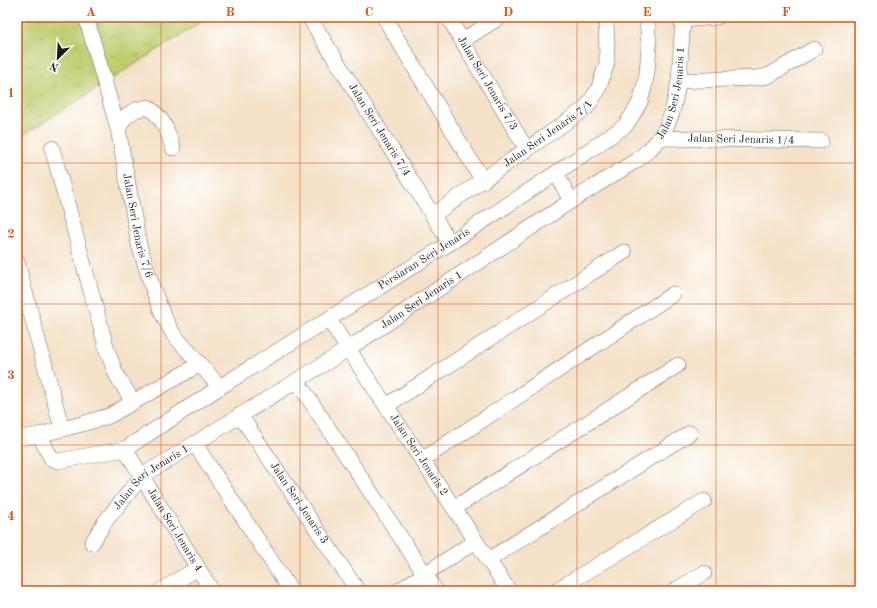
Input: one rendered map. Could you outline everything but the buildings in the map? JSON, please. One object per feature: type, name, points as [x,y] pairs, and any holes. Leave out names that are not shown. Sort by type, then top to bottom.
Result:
[{"type":"street","name":"Jalan Seri Jenaris 7/6","points":[[86,17],[118,129],[139,246],[154,292],[163,315],[173,334],[220,387]]},
{"type":"street","name":"Jalan Seri Jenaris 7/4","points":[[309,17],[434,215],[450,244]]},
{"type":"street","points":[[384,17],[483,180]]},
{"type":"street","name":"Jalan Seri Jenaris 7/3","points":[[448,17],[527,150]]},
{"type":"street","points":[[462,41],[500,17]]},
{"type":"street","name":"Jalan Seri Jenaris 7/1","points":[[434,215],[586,108],[598,90],[607,63],[606,17]]},
{"type":"street","name":"Persiaran Seri Jenaris","points":[[125,449],[220,387],[450,244],[625,126],[640,102],[644,88],[647,73],[649,46],[647,17]]},
{"type":"street","points":[[683,19],[717,17]]},
{"type":"street","name":"Jalan Seri Jenaris 1","points":[[92,543],[104,523],[142,476],[348,349],[571,201],[637,160],[650,149],[660,138],[672,113],[679,80],[683,19]]},
{"type":"street","points":[[679,80],[756,78],[768,76],[814,49]]},
{"type":"street","points":[[118,129],[125,117],[134,110],[148,107],[155,112],[167,129],[173,148]]},
{"type":"street","name":"Jalan Seri Jenaris 1/4","points":[[660,138],[821,141]]},
{"type":"street","points":[[52,148],[107,350],[116,374],[133,402]]},
{"type":"street","points":[[556,173],[571,201]]},
{"type":"street","points":[[386,406],[624,252]]},
{"type":"street","points":[[17,262],[62,429]]},
{"type":"street","points":[[422,460],[673,294]]},
{"type":"street","name":"Jalan Seri Jenaris 2","points":[[329,320],[509,591]]},
{"type":"street","points":[[17,439],[39,435],[109,416],[200,364]]},
{"type":"street","points":[[454,508],[678,366]]},
{"type":"street","points":[[297,381],[436,591]]},
{"type":"street","name":"Jalan Seri Jenaris 3","points":[[240,416],[358,591]]},
{"type":"street","points":[[488,560],[690,433]]},
{"type":"street","points":[[39,435],[50,456],[58,461],[125,449]]},
{"type":"street","points":[[195,444],[291,591]]},
{"type":"street","name":"Jalan Seri Jenaris 4","points":[[125,449],[212,591]]},
{"type":"street","points":[[555,591],[704,501]]},
{"type":"street","points":[[398,591],[476,542]]},
{"type":"street","points":[[160,591],[198,568]]},
{"type":"street","points":[[674,591],[704,573]]},
{"type":"green space","points":[[25,17],[209,17],[17,139],[17,22]]}]
